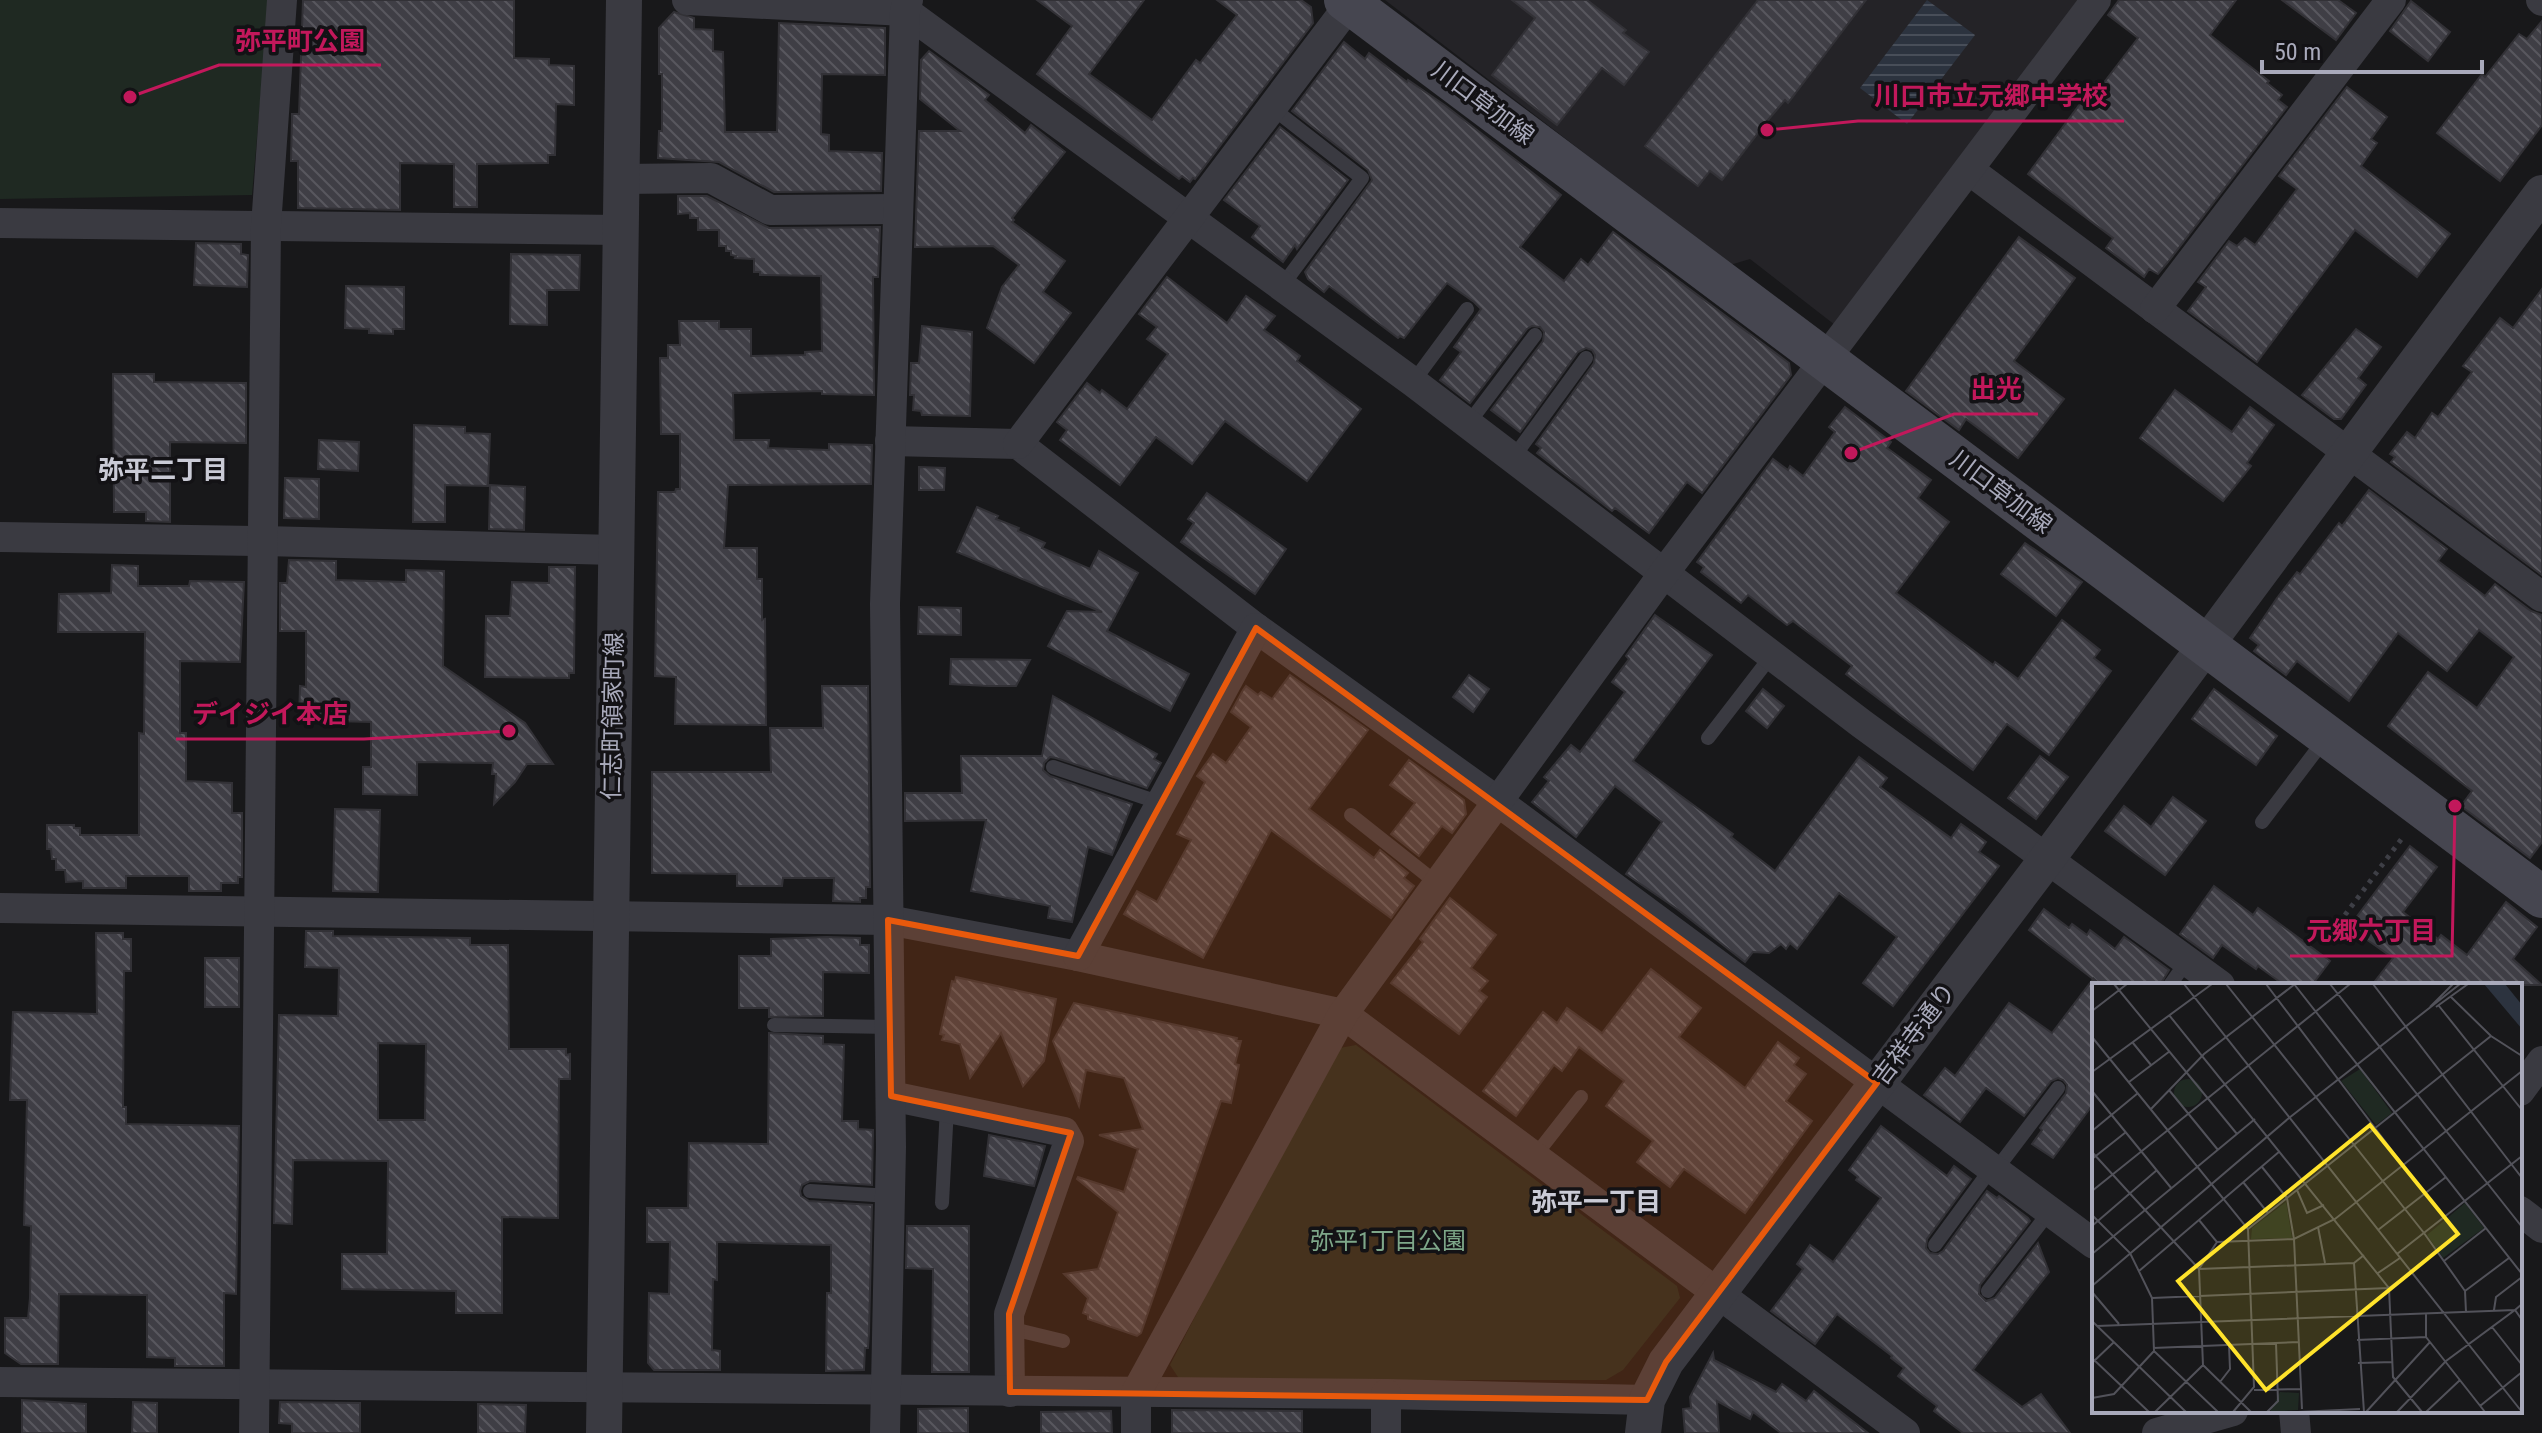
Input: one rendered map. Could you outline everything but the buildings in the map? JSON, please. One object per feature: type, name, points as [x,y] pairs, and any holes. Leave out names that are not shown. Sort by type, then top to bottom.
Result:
[{"type":"main road","name":"川口草加線","points":[[1349,1],[2542,897]]},
{"type":"street","points":[[254,1433],[266,226],[282,0]]},
{"type":"street","name":"仁志町領家町線","points":[[604,1433],[624,0]]},
{"type":"street","points":[[687,0],[906,6],[1413,382],[2047,859],[2179,973],[2213,983]]},
{"type":"street","points":[[1136,1433],[1136,1393],[1343,1014],[1664,573],[2096,0]]},
{"type":"street","points":[[2155,309],[2391,0]]},
{"type":"street","points":[[1018,444],[1349,1]]},
{"type":"street","points":[[885,1433],[891,1096],[885,604],[906,6]]},
{"type":"street","points":[[1969,170],[2542,597]]},
{"type":"street","points":[[622,179],[711,178],[770,210],[898,209]]},
{"type":"street","name":"吉祥寺通り","points":[[1645,1417],[1666,1362],[2047,859],[2542,193]]},
{"type":"street","points":[[0,223],[621,230]]},
{"type":"street","points":[[890,441],[1018,444],[1256,628],[1497,801],[2092,1242]]},
{"type":"street","points":[[0,537],[615,550]]},
{"type":"street","points":[[1078,956],[1256,628]]},
{"type":"street","points":[[0,908],[888,920],[1078,956],[1343,1014],[1905,1433]]},
{"type":"street","points":[[2522,1088],[2542,1061]]},
{"type":"street","points":[[891,1096],[1064,1132],[1069,1141],[1009,1314],[1010,1392]]},
{"type":"street","points":[[2522,1213],[2542,1228]]},
{"type":"street","points":[[0,1382],[1386,1394],[1645,1417]]},
{"type":"street","points":[[1386,1394],[1386,1433]]},
{"type":"street","points":[[2157,1433],[2226,1413]]},
{"type":"street","points":[[2294,1413],[2296,1433]]},
{"type":"lane","points":[[1271,107],[1362,178],[1282,286]]},
{"type":"lane","points":[[1413,382],[1467,309]]},
{"type":"lane","points":[[1468,424],[1535,335]]},
{"type":"lane","points":[[1513,458],[1586,358]]},
{"type":"lane","points":[[1708,738],[1772,655]]},
{"type":"lane","points":[[2262,822],[2327,736]]},
{"type":"lane","points":[[1053,767],[1161,803]]},
{"type":"lane","points":[[1351,815],[1438,884]]},
{"type":"lane","points":[[774,1025],[890,1027]]},
{"type":"lane","points":[[1935,1245],[2058,1088]]},
{"type":"lane","points":[[1534,1157],[1581,1097]]},
{"type":"lane","points":[[942,1203],[947,1107]]},
{"type":"lane","points":[[810,1191],[890,1196]]},
{"type":"lane","points":[[1988,1291],[2050,1211]]},
{"type":"lane","points":[[1009,1328],[1063,1341]]},
{"type":"path","points":[[2339,923],[2424,809]]},
{"type":"highlighted area","points":[[1256,628],[1877,1083],[1666,1362],[1647,1400],[1010,1392],[1009,1314],[1071,1133],[891,1096],[888,920],[1078,956]]},
{"type":"shaded area","points":[[1385,0],[2078,0],[1835,325],[1750,259],[1730,265]]},
{"type":"green space","points":[[0,0],[269,0],[252,195],[0,199]]},
{"type":"green space","name":"弥平1丁目公園","points":[[1356,1045],[1677,1286],[1680,1298],[1623,1370],[1606,1380],[1180,1380],[1170,1365],[1334,1049]]},
{"type":"water","points":[[1927,0],[1975,35],[1907,124],[1860,88]]},
{"type":"place","name":"弥平町公園","points":[[130,97]]},
{"type":"place","name":"川口市立元郷中学校","points":[[1767,130]]},
{"type":"place","name":"出光","points":[[1851,453]]},
{"type":"place","name":"デイジイ本店","points":[[509,731]]},
{"type":"place","name":"元郷六丁目","points":[[2455,806]]},
{"type":"district","name":"弥平二丁目","points":[[163,470]]},
{"type":"district","name":"弥平一丁目","points":[[1596,1202]]}]
